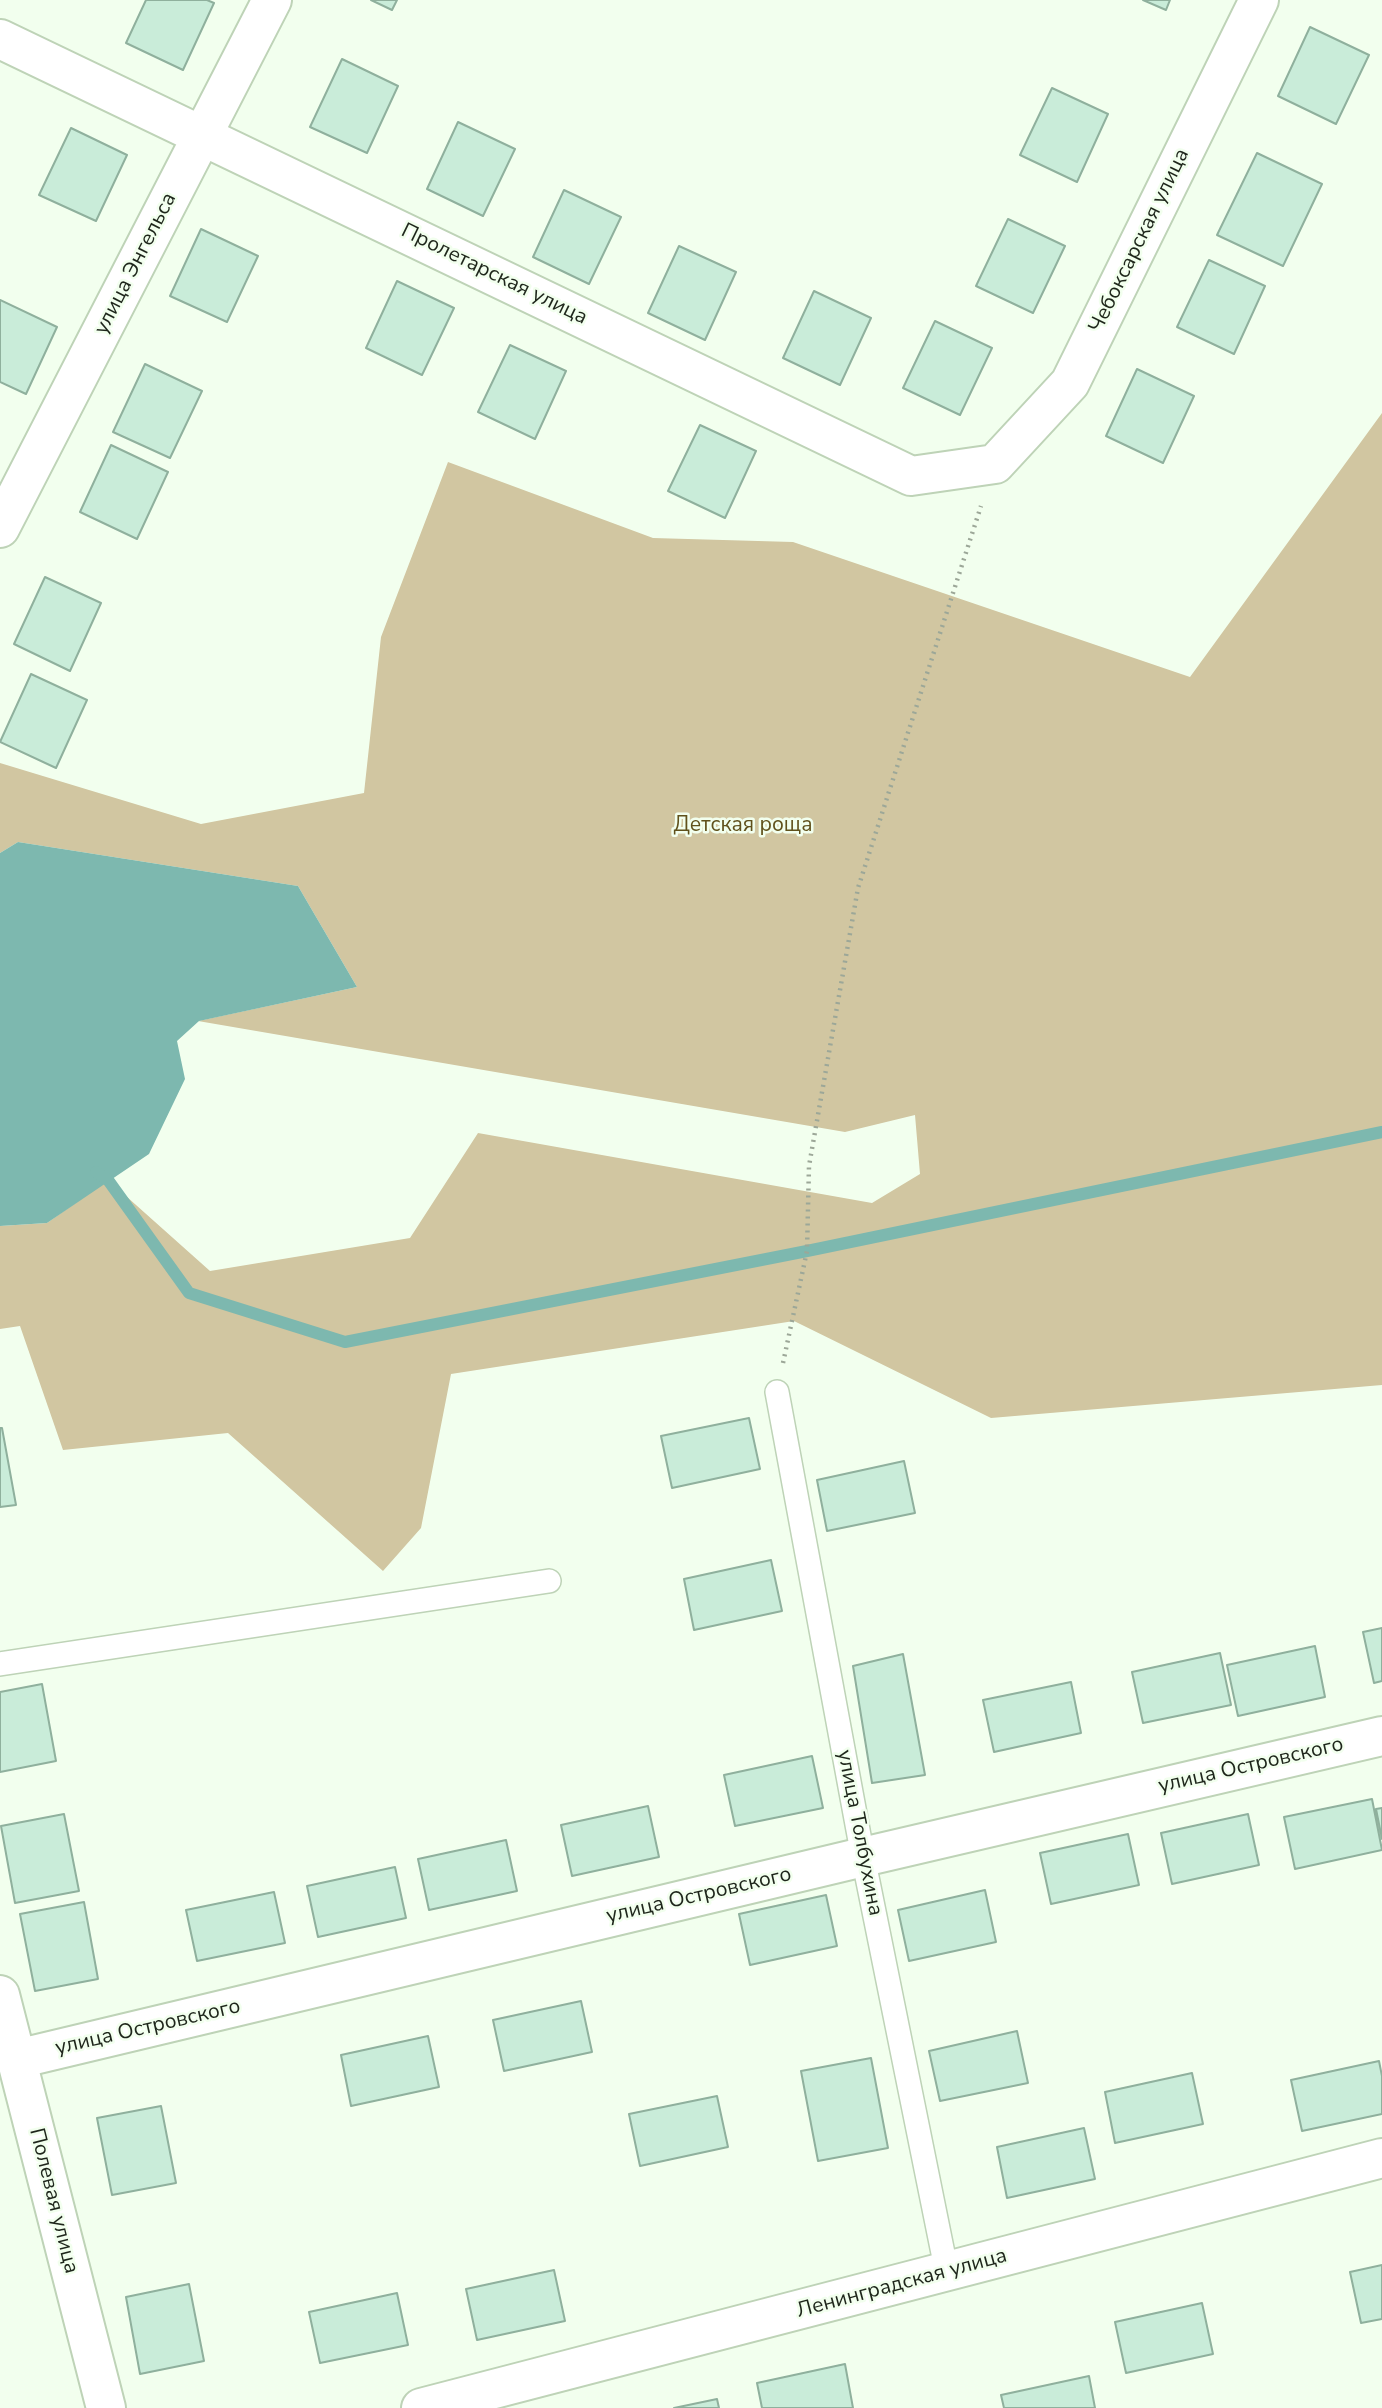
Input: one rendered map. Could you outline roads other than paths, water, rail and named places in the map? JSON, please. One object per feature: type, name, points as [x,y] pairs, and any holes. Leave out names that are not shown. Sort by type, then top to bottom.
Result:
[{"type":"street","name":"улица Энгельса","points":[[0,528],[272,0]]},
{"type":"street","name":"Чебоксарская улица","points":[[995,464],[1070,383],[1259,0]]},
{"type":"street","name":"Пролетарская улица","points":[[0,39],[911,475],[995,464]]},
{"type":"street","name":"улица Островского","points":[[17,2059],[1382,1736]]},
{"type":"street","name":"Полевая улица","points":[[0,1995],[106,2408]]},
{"type":"street","name":"Ленинградская улица","points":[[421,2408],[1382,2158]]},
{"type":"lane","name":"улица Толбухина","points":[[777,1392],[863,1857],[947,2273]]},
{"type":"lane","points":[[0,1664],[549,1581]]},
{"type":"water","points":[[18,842],[298,886],[357,987],[199,1021],[177,1041],[185,1079],[149,1154],[47,1223],[0,1226],[0,853]]},
{"type":"waterway","points":[[96,1172],[108,1180],[189,1293],[345,1342],[807,1251],[1382,1132]]},
{"type":"park label","name":"Детская роща","points":[[743,826]]}]
